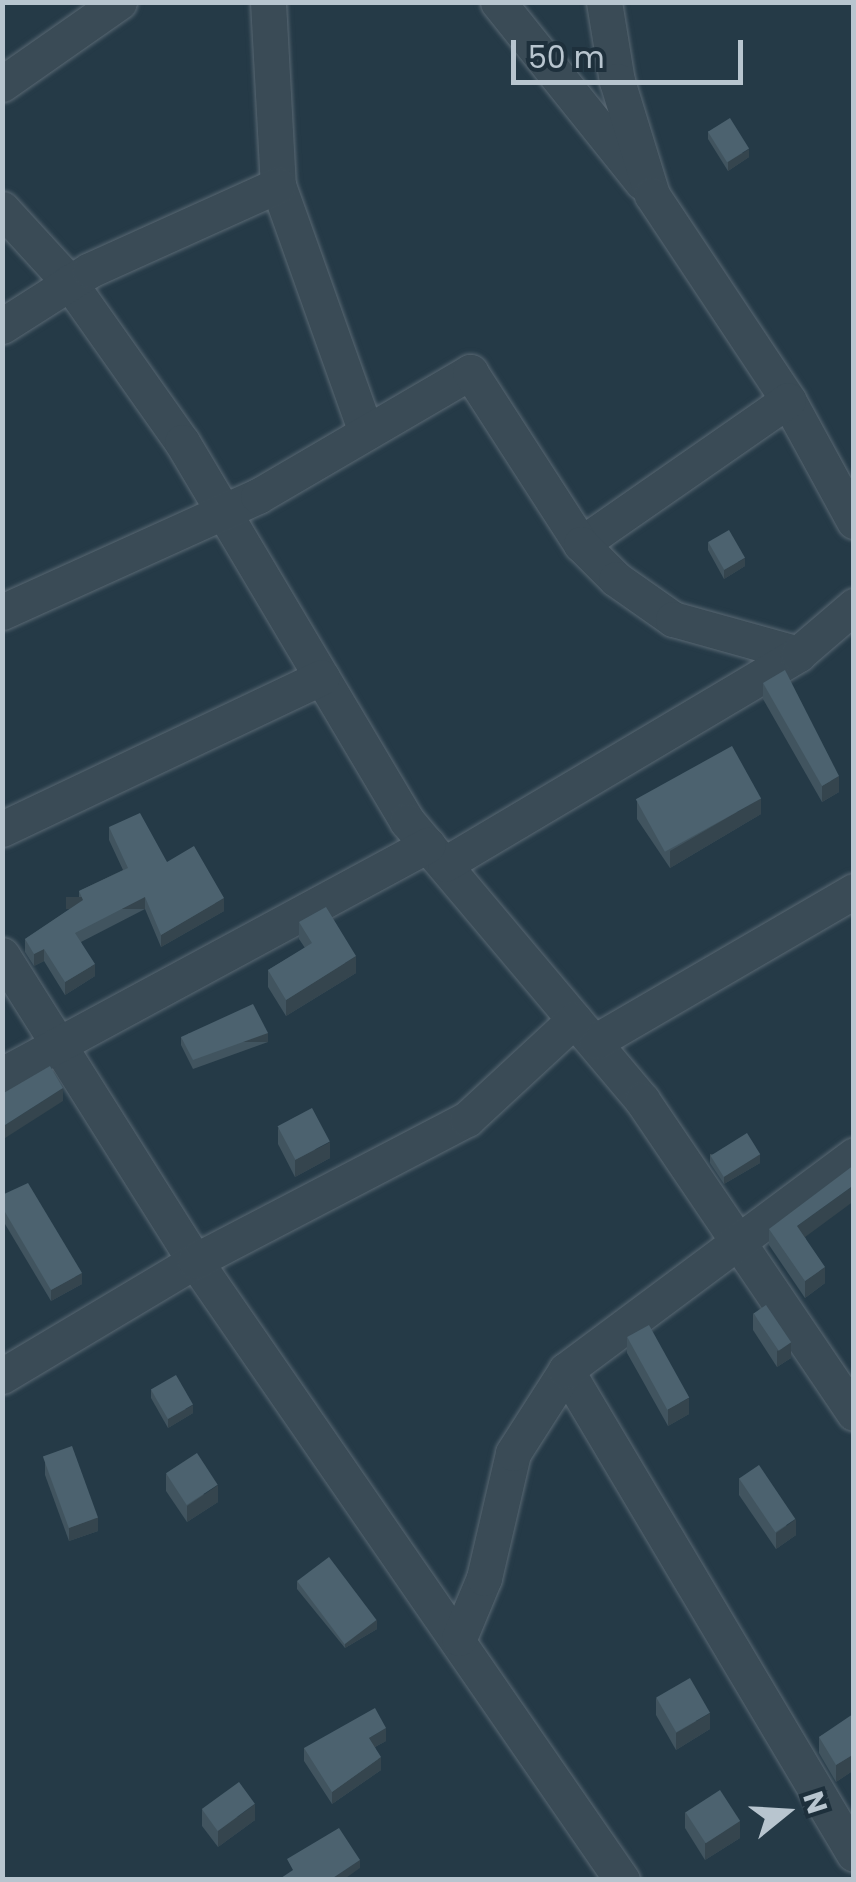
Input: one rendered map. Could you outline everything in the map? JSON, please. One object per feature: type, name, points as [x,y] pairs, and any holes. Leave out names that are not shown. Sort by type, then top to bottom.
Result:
[{"type":"street","points":[[2,84],[119,2]]},
{"type":"street","points":[[268,2],[278,184],[366,432]]},
{"type":"street","points":[[498,2],[652,195],[788,400],[854,522]]},
{"type":"street","points":[[604,2],[652,195]]},
{"type":"street","points":[[2,326],[69,282],[278,184]]},
{"type":"street","points":[[2,209],[69,282],[226,512],[322,677],[436,855],[585,1031],[736,1236],[854,1414]]},
{"type":"street","points":[[2,612],[226,512],[470,372],[581,544],[672,619],[798,654]]},
{"type":"street","points":[[581,544],[788,400]]},
{"type":"street","points":[[2,1074],[52,1044],[436,855],[798,654],[854,606]]},
{"type":"street","points":[[2,829],[322,677]]},
{"type":"street","points":[[2,1376],[194,1262],[467,1119],[585,1031],[854,891]]},
{"type":"street","points":[[2,956],[52,1044],[194,1262],[622,1880]]},
{"type":"street","points":[[458,1638],[484,1578],[513,1454],[566,1370],[736,1236],[854,1155]]},
{"type":"street","points":[[566,1370],[854,1854]]},
{"type":"building","points":[[730,118],[749,149],[727,162],[708,132]]},
{"type":"building","points":[[729,530],[745,558],[724,570],[708,542]]},
{"type":"building","points":[[785,670],[839,776],[822,786],[763,683]]},
{"type":"building","points":[[732,746],[761,798],[665,852],[636,799]]},
{"type":"building","points":[[140,813],[167,862],[194,846],[224,898],[161,935],[145,897],[75,933],[95,964],[65,982],[44,949],[34,954],[25,939],[83,900],[79,891],[128,868],[109,827]]},
{"type":"building","points":[[326,907],[356,956],[286,1000],[268,970],[312,943],[299,922]]},
{"type":"building","points":[[253,1004],[268,1033],[193,1060],[181,1037]]},
{"type":"building","points":[[50,1066],[63,1088],[2,1127],[2,1094]]},
{"type":"building","points":[[312,1108],[330,1142],[295,1160],[278,1126]]},
{"type":"building","points":[[747,1133],[760,1154],[724,1177],[711,1156]]},
{"type":"building","points":[[854,1165],[854,1185],[797,1226],[825,1267],[805,1281],[769,1229]]},
{"type":"building","points":[[28,1183],[82,1273],[51,1290],[2,1207],[2,1195]]},
{"type":"building","points":[[766,1305],[791,1342],[779,1351],[754,1313]]},
{"type":"building","points":[[649,1325],[689,1398],[667,1410],[627,1337]]},
{"type":"building","points":[[176,1375],[193,1404],[168,1419],[151,1390]]},
{"type":"building","points":[[72,1446],[98,1517],[69,1528],[43,1457]]},
{"type":"building","points":[[197,1453],[218,1485],[187,1505],[166,1473]]},
{"type":"building","points":[[759,1465],[795,1519],[775,1532],[739,1478]]},
{"type":"building","points":[[329,1557],[377,1620],[345,1644],[297,1581]]},
{"type":"building","points":[[690,1678],[710,1713],[676,1732],[656,1698]]},
{"type":"building","points":[[375,1708],[386,1728],[369,1738],[381,1757],[332,1792],[304,1748]]},
{"type":"building","points":[[853,1714],[854,1754],[836,1765],[819,1737]]},
{"type":"building","points":[[239,1782],[255,1804],[218,1831],[202,1809]]},
{"type":"building","points":[[720,1790],[740,1821],[706,1843],[686,1812]]},
{"type":"building","points":[[339,1828],[360,1860],[330,1880],[278,1880],[293,1870],[287,1859]]}]
